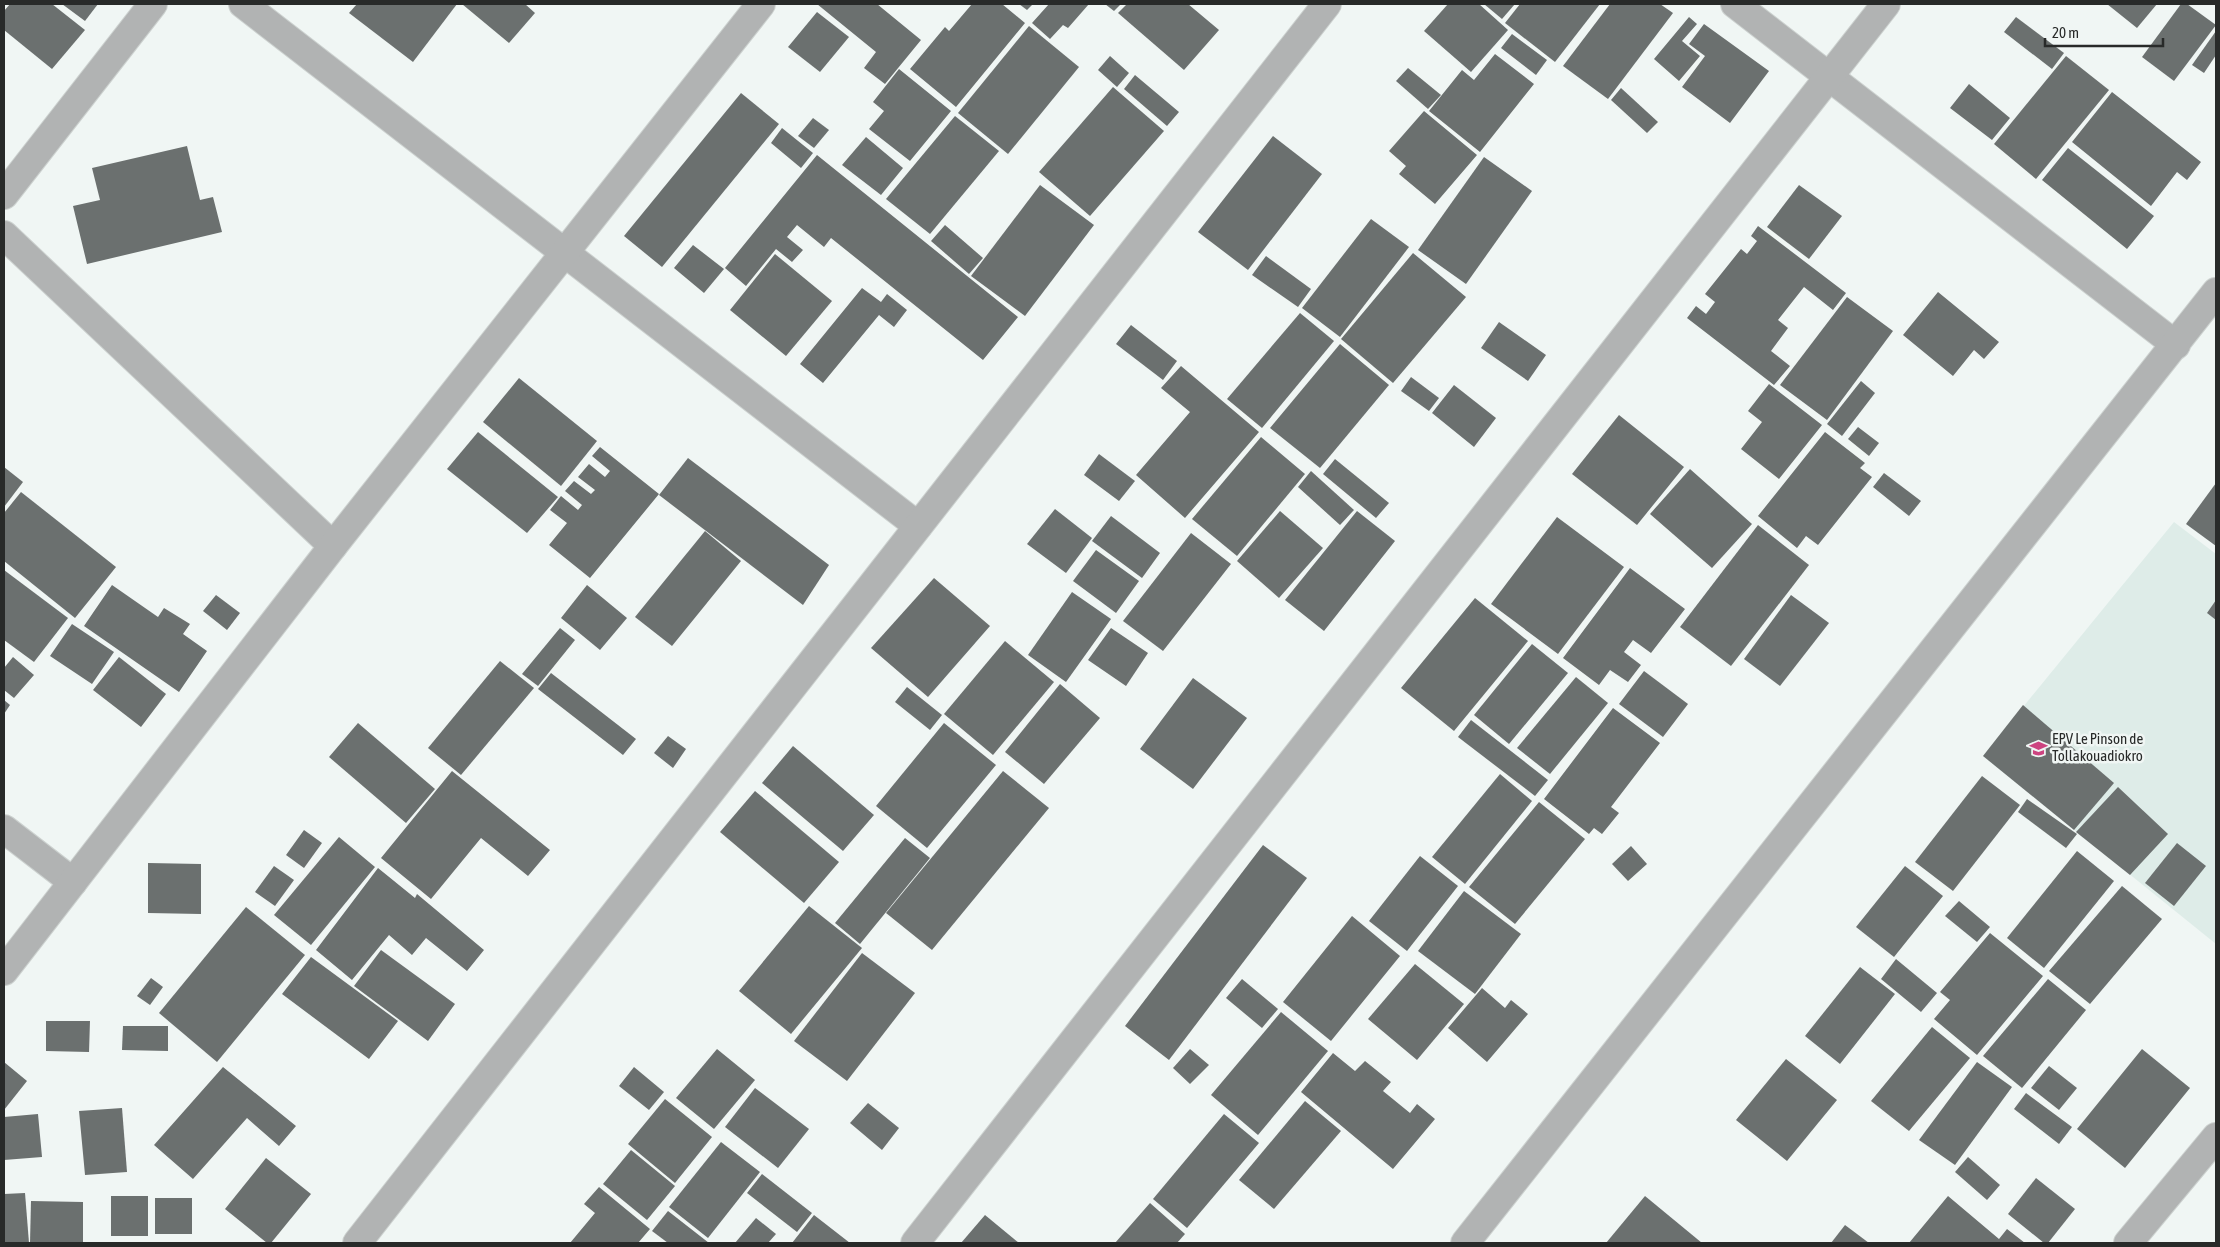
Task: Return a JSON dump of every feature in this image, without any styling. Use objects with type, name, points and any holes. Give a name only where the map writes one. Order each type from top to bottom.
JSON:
[{"type":"street","points":[[4,195],[154,4]]},
{"type":"street","points":[[243,4],[918,526]]},
{"type":"street","points":[[4,971],[333,546],[761,4]]},
{"type":"street","points":[[357,1243],[1327,4]]},
{"type":"street","points":[[1735,4],[2176,345]]},
{"type":"street","points":[[915,1243],[1886,4]]},
{"type":"street","points":[[4,235],[333,546]]},
{"type":"street","points":[[1466,1243],[2216,292]]},
{"type":"street","points":[[4,829],[74,882]]},
{"type":"street","points":[[2128,1243],[2216,1136]]},
{"type":"shaded area","points":[[2174,522],[2216,554],[2216,944],[1983,756]]},
{"type":"building","points":[[10,4],[52,4],[85,30],[52,69],[4,30],[4,11]]},
{"type":"building","points":[[62,4],[98,4],[85,21]]},
{"type":"building","points":[[357,4],[457,4],[413,62],[349,13]]},
{"type":"building","points":[[462,4],[525,4],[535,13],[509,43]]},
{"type":"building","points":[[817,4],[877,4],[921,40],[885,84],[864,68],[876,52]]},
{"type":"building","points":[[972,4],[1002,4],[1025,23],[956,107],[910,69],[945,27],[949,31]]},
{"type":"building","points":[[1019,4],[1033,4],[1027,10]]},
{"type":"building","points":[[1049,4],[1089,4],[1068,28],[1063,25],[1050,39],[1032,23]]},
{"type":"building","points":[[1105,4],[1121,4],[1114,11]]},
{"type":"building","points":[[1127,4],[1188,4],[1219,30],[1184,70],[1118,13]]},
{"type":"building","points":[[1448,4],[1479,4],[1508,30],[1471,72],[1424,31]]},
{"type":"building","points":[[1484,4],[1515,4],[1502,19]]},
{"type":"building","points":[[1520,4],[1600,4],[1555,62],[1505,23]]},
{"type":"building","points":[[1610,4],[1660,4],[1673,13],[1608,99],[1563,66]]},
{"type":"building","points":[[2107,4],[2157,4],[2137,28]]},
{"type":"building","points":[[2181,4],[2187,4],[2216,25],[2174,81],[2142,57]]},
{"type":"building","points":[[817,12],[849,37],[820,72],[788,47]]},
{"type":"building","points":[[1689,17],[1697,24],[1682,41],[1700,56],[1679,81],[1654,59]]},
{"type":"building","points":[[2016,17],[2064,53],[2052,69],[2004,32]]},
{"type":"building","points":[[1704,24],[1769,71],[1730,123],[1682,87],[1705,56],[1689,44]]},
{"type":"building","points":[[1029,26],[1079,67],[1008,154],[958,113]]},
{"type":"building","points":[[2216,31],[2216,55],[2204,73],[2192,65]]},
{"type":"building","points":[[1512,34],[1547,60],[1536,75],[1501,48]]},
{"type":"building","points":[[1495,54],[1534,84],[1480,152],[1429,111],[1462,70],[1474,80]]},
{"type":"building","points":[[1110,56],[1129,73],[1117,87],[1098,70]]},
{"type":"building","points":[[2066,56],[2109,90],[2036,179],[1994,144]]},
{"type":"building","points":[[1408,68],[1441,95],[1428,109],[1396,81]]},
{"type":"building","points":[[899,69],[951,111],[910,161],[869,129],[884,111],[873,102]]},
{"type":"building","points":[[1135,75],[1179,112],[1167,126],[1124,89]]},
{"type":"building","points":[[1969,84],[2010,118],[1992,140],[1950,108]]},
{"type":"building","points":[[1113,87],[1164,131],[1090,216],[1039,172]]},
{"type":"building","points":[[1621,88],[1658,122],[1647,133],[1611,100]]},
{"type":"building","points":[[2112,92],[2201,162],[2187,180],[2177,172],[2151,206],[2072,142]]},
{"type":"building","points":[[741,93],[779,124],[662,267],[624,236]]},
{"type":"building","points":[[1424,111],[1477,155],[1435,204],[1399,174],[1406,166],[1389,151]]},
{"type":"building","points":[[955,116],[999,151],[930,234],[886,199]]},
{"type":"building","points":[[813,118],[829,130],[814,148],[798,136]]},
{"type":"building","points":[[782,128],[813,153],[801,168],[771,143]]},
{"type":"building","points":[[1273,136],[1322,174],[1248,270],[1198,232]]},
{"type":"building","points":[[866,137],[903,168],[881,195],[842,165]]},
{"type":"building","points":[[187,146],[200,200],[213,197],[222,232],[87,264],[73,206],[100,200],[92,168]]},
{"type":"building","points":[[2068,148],[2154,216],[2127,249],[2042,180]]},
{"type":"building","points":[[817,155],[1018,317],[983,360],[831,238],[824,247],[797,225],[787,237],[803,250],[792,262],[776,249],[746,286],[725,268]]},
{"type":"building","points":[[1484,157],[1532,191],[1466,284],[1418,250]]},
{"type":"building","points":[[1040,185],[1094,225],[1025,316],[971,276]]},
{"type":"building","points":[[1799,185],[1842,216],[1809,259],[1767,227]]},
{"type":"building","points":[[1371,219],[1409,247],[1340,337],[1302,308]]},
{"type":"building","points":[[945,225],[983,258],[969,274],[931,241]]},
{"type":"building","points":[[1758,226],[1846,293],[1833,310],[1804,287],[1778,320],[1788,328],[1771,351],[1790,366],[1774,385],[1687,318],[1696,306],[1706,314],[1715,302],[1705,294],[1741,249],[1747,254],[1757,241],[1751,236]]},
{"type":"building","points":[[693,245],[724,269],[704,293],[674,268]]},
{"type":"building","points":[[1413,253],[1466,297],[1393,383],[1341,339]]},
{"type":"building","points":[[775,254],[832,301],[786,356],[730,310]]},
{"type":"building","points":[[1266,256],[1311,289],[1298,307],[1252,275]]},
{"type":"building","points":[[862,288],[881,302],[887,294],[907,310],[894,327],[879,315],[823,383],[800,364]]},
{"type":"building","points":[[1938,292],[1999,342],[1984,359],[1974,350],[1953,376],[1903,335]]},
{"type":"building","points":[[1847,297],[1893,331],[1827,420],[1780,385]]},
{"type":"building","points":[[1300,313],[1334,341],[1262,428],[1227,399]]},
{"type":"building","points":[[1499,322],[1546,355],[1528,381],[1481,348]]},
{"type":"building","points":[[1131,325],[1177,361],[1163,380],[1116,344]]},
{"type":"building","points":[[1340,344],[1389,385],[1320,468],[1270,428]]},
{"type":"building","points":[[1181,366],[1259,432],[1185,518],[1136,475],[1190,412],[1161,388]]},
{"type":"building","points":[[1411,377],[1439,398],[1429,411],[1401,391]]},
{"type":"building","points":[[519,378],[597,441],[561,486],[483,422]]},
{"type":"building","points":[[1861,381],[1875,393],[1842,436],[1827,424]]},
{"type":"building","points":[[1769,384],[1822,425],[1779,479],[1741,449],[1762,422],[1748,411]]},
{"type":"building","points":[[1454,385],[1496,418],[1474,447],[1432,413]]},
{"type":"building","points":[[1619,415],[1684,467],[1637,525],[1572,474]]},
{"type":"building","points":[[1858,427],[1879,443],[1869,456],[1848,439]]},
{"type":"building","points":[[478,432],[558,497],[527,533],[447,469]]},
{"type":"building","points":[[1825,432],[1865,463],[1860,468],[1872,477],[1818,545],[1806,536],[1797,548],[1758,516]]},
{"type":"building","points":[[1261,437],[1305,474],[1237,556],[1192,519]]},
{"type":"building","points":[[600,447],[659,494],[590,578],[549,545],[567,523],[550,510],[561,496],[578,510],[582,505],[565,491],[574,481],[591,494],[595,490],[578,477],[589,464],[605,477],[610,471],[592,456]]},
{"type":"building","points":[[1099,454],[1135,481],[1119,501],[1084,475]]},
{"type":"building","points":[[688,458],[829,565],[803,605],[659,495]]},
{"type":"building","points":[[1335,459],[1389,503],[1376,518],[1323,474]]},
{"type":"building","points":[[4,467],[23,482],[4,507]]},
{"type":"building","points":[[1690,469],[1752,524],[1712,568],[1650,514]]},
{"type":"building","points":[[1311,471],[1354,510],[1340,525],[1298,487]]},
{"type":"building","points":[[1884,473],[1921,501],[1909,516],[1873,487]]},
{"type":"building","points":[[2216,483],[2216,546],[2186,524]]},
{"type":"building","points":[[21,492],[116,567],[75,618],[4,561],[4,513]]},
{"type":"building","points":[[1055,509],[1092,538],[1066,573],[1027,544]]},
{"type":"building","points":[[1280,511],[1323,548],[1279,598],[1237,561]]},
{"type":"building","points":[[1357,511],[1395,541],[1324,631],[1285,600]]},
{"type":"building","points":[[1111,516],[1160,553],[1142,578],[1092,541]]},
{"type":"building","points":[[1557,517],[1624,567],[1558,654],[1491,604]]},
{"type":"building","points":[[1758,525],[1809,565],[1731,666],[1680,627]]},
{"type":"building","points":[[705,531],[741,561],[672,646],[635,617]]},
{"type":"building","points":[[1191,533],[1231,564],[1163,651],[1123,621]]},
{"type":"building","points":[[1096,550],[1139,581],[1116,613],[1073,581]]},
{"type":"building","points":[[1630,568],[1685,609],[1651,653],[1633,640],[1624,652],[1641,665],[1628,682],[1610,670],[1599,685],[1563,658]]},
{"type":"building","points":[[4,570],[68,618],[34,662],[4,640]]},
{"type":"building","points":[[934,578],[990,626],[928,697],[871,648]]},
{"type":"building","points":[[112,585],[158,617],[164,608],[190,624],[183,634],[207,651],[179,692],[84,626]]},
{"type":"building","points":[[587,585],[627,618],[600,650],[561,618]]},
{"type":"building","points":[[1072,592],[1111,619],[1066,682],[1028,655]]},
{"type":"building","points":[[216,595],[240,613],[227,630],[203,611]]},
{"type":"building","points":[[1791,595],[1829,623],[1780,686],[1744,659]]},
{"type":"building","points":[[1475,598],[1528,641],[1454,731],[1401,688]]},
{"type":"building","points":[[2216,600],[2216,620],[2207,613]]},
{"type":"building","points":[[72,624],[114,652],[92,684],[50,656]]},
{"type":"building","points":[[560,628],[575,640],[538,686],[522,674]]},
{"type":"building","points":[[1111,628],[1148,653],[1126,686],[1088,660]]},
{"type":"building","points":[[1005,641],[1054,682],[993,755],[944,714]]},
{"type":"building","points":[[1532,644],[1568,673],[1509,744],[1474,715]]},
{"type":"building","points":[[13,657],[34,675],[14,698],[4,690],[4,668]]},
{"type":"building","points":[[119,657],[166,694],[141,727],[93,690]]},
{"type":"building","points":[[500,661],[534,688],[461,775],[428,748]]},
{"type":"building","points":[[1644,671],[1688,704],[1663,737],[1619,704]]},
{"type":"building","points":[[551,673],[636,739],[623,755],[538,689]]},
{"type":"building","points":[[1576,677],[1608,703],[1550,774],[1517,748]]},
{"type":"building","points":[[1193,678],[1247,718],[1193,789],[1140,749]]},
{"type":"building","points":[[1060,684],[1100,718],[1044,784],[1005,752]]},
{"type":"building","points":[[907,687],[942,715],[930,730],[895,702]]},
{"type":"building","points":[[4,700],[10,705],[4,714]]},
{"type":"building","points":[[2023,705],[2114,783],[2074,830],[1983,756]]},
{"type":"building","points":[[1613,708],[1660,743],[1611,807],[1619,813],[1602,834],[1594,828],[1589,834],[1544,799]]},
{"type":"building","points":[[1471,720],[1548,780],[1535,796],[1458,737]]},
{"type":"building","points":[[358,723],[435,789],[406,823],[329,757]]},
{"type":"building","points":[[944,723],[996,765],[927,848],[876,806]]},
{"type":"building","points":[[668,736],[686,749],[673,768],[654,753]]},
{"type":"building","points":[[793,746],[874,815],[843,851],[762,783]]},
{"type":"building","points":[[452,771],[550,850],[528,876],[481,838],[431,899],[381,858]]},
{"type":"building","points":[[1003,771],[1049,808],[932,950],[886,913]]},
{"type":"building","points":[[1500,774],[1532,801],[1465,884],[1432,857]]},
{"type":"building","points":[[1982,776],[2020,805],[1953,891],[1915,862]]},
{"type":"building","points":[[2118,787],[2168,834],[2130,875],[2076,832]]},
{"type":"building","points":[[755,791],[839,862],[804,903],[720,832]]},
{"type":"building","points":[[2027,799],[2077,834],[2066,848],[2018,812]]},
{"type":"building","points":[[1539,802],[1585,839],[1515,924],[1469,887]]},
{"type":"building","points":[[304,830],[322,843],[304,868],[286,855]]},
{"type":"building","points":[[339,837],[375,867],[311,945],[274,915]]},
{"type":"building","points":[[905,838],[930,858],[860,944],[835,923]]},
{"type":"building","points":[[2177,843],[2206,866],[2174,906],[2145,883]]},
{"type":"building","points":[[1263,845],[1307,878],[1169,1060],[1125,1026]]},
{"type":"building","points":[[1631,846],[1647,864],[1628,881],[1612,864]]},
{"type":"building","points":[[2077,851],[2114,881],[2044,968],[2007,938]]},
{"type":"building","points":[[1420,856],[1458,886],[1407,951],[1369,921]]},
{"type":"building","points":[[148,863],[201,864],[201,914],[148,913]]},
{"type":"building","points":[[274,866],[294,880],[275,906],[255,892]]},
{"type":"building","points":[[1905,866],[1943,896],[1894,957],[1856,927]]},
{"type":"building","points":[[378,868],[415,898],[417,894],[484,950],[467,971],[426,938],[412,955],[389,935],[352,980],[316,950]]},
{"type":"building","points":[[2122,886],[2162,919],[2090,1004],[2049,971]]},
{"type":"building","points":[[1464,891],[1521,934],[1475,994],[1418,951]]},
{"type":"building","points":[[1959,901],[1990,927],[1977,942],[1945,916]]},
{"type":"building","points":[[809,906],[862,948],[791,1034],[739,991]]},
{"type":"building","points":[[246,907],[305,955],[217,1062],[159,1013]]},
{"type":"building","points":[[1352,916],[1400,956],[1331,1041],[1283,1002]]},
{"type":"building","points":[[1990,933],[2043,976],[1977,1055],[1934,1019],[1950,1000],[1940,992]]},
{"type":"building","points":[[381,950],[455,1004],[428,1041],[354,986]]},
{"type":"building","points":[[862,953],[915,993],[847,1081],[794,1041]]},
{"type":"building","points":[[311,957],[398,1021],[369,1059],[282,994]]},
{"type":"building","points":[[1896,959],[1937,993],[1921,1012],[1881,979]]},
{"type":"building","points":[[1415,964],[1464,1004],[1417,1060],[1368,1019]]},
{"type":"building","points":[[1860,967],[1895,994],[1840,1064],[1805,1036]]},
{"type":"building","points":[[151,978],[163,987],[150,1005],[137,996]]},
{"type":"building","points":[[1242,979],[1278,1009],[1262,1028],[1226,998]]},
{"type":"building","points":[[2048,979],[2086,1010],[2022,1088],[1983,1056]]},
{"type":"building","points":[[1482,988],[1505,1008],[1511,1000],[1528,1014],[1487,1062],[1448,1028]]},
{"type":"building","points":[[1281,1012],[1328,1051],[1258,1135],[1211,1095]]},
{"type":"building","points":[[46,1021],[90,1021],[89,1052],[46,1051]]},
{"type":"building","points":[[123,1026],[168,1026],[168,1051],[122,1050]]},
{"type":"building","points":[[1932,1027],[1970,1058],[1909,1131],[1871,1101]]},
{"type":"building","points":[[717,1049],[755,1080],[714,1129],[676,1098]]},
{"type":"building","points":[[1190,1049],[1209,1065],[1190,1084],[1173,1068]]},
{"type":"building","points":[[2142,1049],[2190,1088],[2125,1168],[2077,1129]]},
{"type":"building","points":[[1333,1053],[1355,1071],[1365,1061],[1391,1082],[1383,1091],[1410,1113],[1417,1104],[1435,1119],[1393,1169],[1301,1092]]},
{"type":"building","points":[[1786,1059],[1837,1100],[1787,1161],[1736,1120]]},
{"type":"building","points":[[4,1062],[27,1081],[4,1110]]},
{"type":"building","points":[[1977,1062],[2012,1087],[1955,1165],[1919,1140]]},
{"type":"building","points":[[2049,1066],[2077,1088],[2059,1110],[2031,1088]]},
{"type":"building","points":[[223,1067],[296,1126],[279,1146],[247,1118],[193,1179],[154,1145]]},
{"type":"building","points":[[634,1067],[664,1092],[649,1110],[619,1086]]},
{"type":"building","points":[[755,1088],[809,1129],[778,1168],[725,1127]]},
{"type":"building","points":[[2026,1093],[2072,1127],[2059,1144],[2014,1109]]},
{"type":"building","points":[[665,1099],[712,1137],[675,1183],[628,1144]]},
{"type":"building","points":[[1305,1101],[1341,1131],[1274,1209],[1239,1180]]},
{"type":"building","points":[[868,1103],[899,1128],[882,1150],[850,1123]]},
{"type":"building","points":[[122,1108],[127,1172],[85,1175],[79,1111]]},
{"type":"building","points":[[38,1114],[42,1157],[4,1160],[4,1117]]},
{"type":"building","points":[[1224,1114],[1259,1143],[1187,1228],[1153,1199]]},
{"type":"building","points":[[721,1142],[760,1172],[708,1238],[669,1207]]},
{"type":"building","points":[[631,1150],[675,1186],[647,1220],[603,1184]]},
{"type":"building","points":[[1968,1157],[2000,1185],[1987,1200],[1955,1172]]},
{"type":"building","points":[[266,1158],[311,1194],[271,1243],[267,1243],[225,1209]]},
{"type":"building","points":[[762,1174],[812,1213],[797,1232],[747,1193]]},
{"type":"building","points":[[2036,1178],[2075,1209],[2048,1243],[2044,1243],[2008,1214]]},
{"type":"building","points":[[599,1187],[650,1229],[638,1243],[570,1243],[595,1213],[584,1204]]},
{"type":"building","points":[[25,1193],[29,1243],[4,1243],[4,1194]]},
{"type":"building","points":[[111,1196],[148,1196],[148,1236],[111,1236]]},
{"type":"building","points":[[1645,1196],[1702,1243],[1606,1243]]},
{"type":"building","points":[[1948,1196],[1999,1239],[2007,1229],[2025,1243],[1909,1243]]},
{"type":"building","points":[[155,1198],[192,1198],[192,1234],[155,1234]]},
{"type":"building","points":[[31,1201],[83,1202],[83,1243],[30,1243]]},
{"type":"building","points":[[1150,1203],[1185,1234],[1177,1243],[1115,1243]]},
{"type":"building","points":[[668,1211],[709,1243],[668,1243],[652,1231]]},
{"type":"building","points":[[814,1215],[850,1243],[792,1243]]},
{"type":"building","points":[[985,1215],[1019,1243],[961,1243]]},
{"type":"building","points":[[756,1218],[776,1234],[768,1243],[735,1243]]},
{"type":"building","points":[[1845,1225],[1869,1243],[1831,1243]]},
{"type":"place","name":"EPV Le Pinson de Tollakouadiokro","points":[[2038,748]]}]
